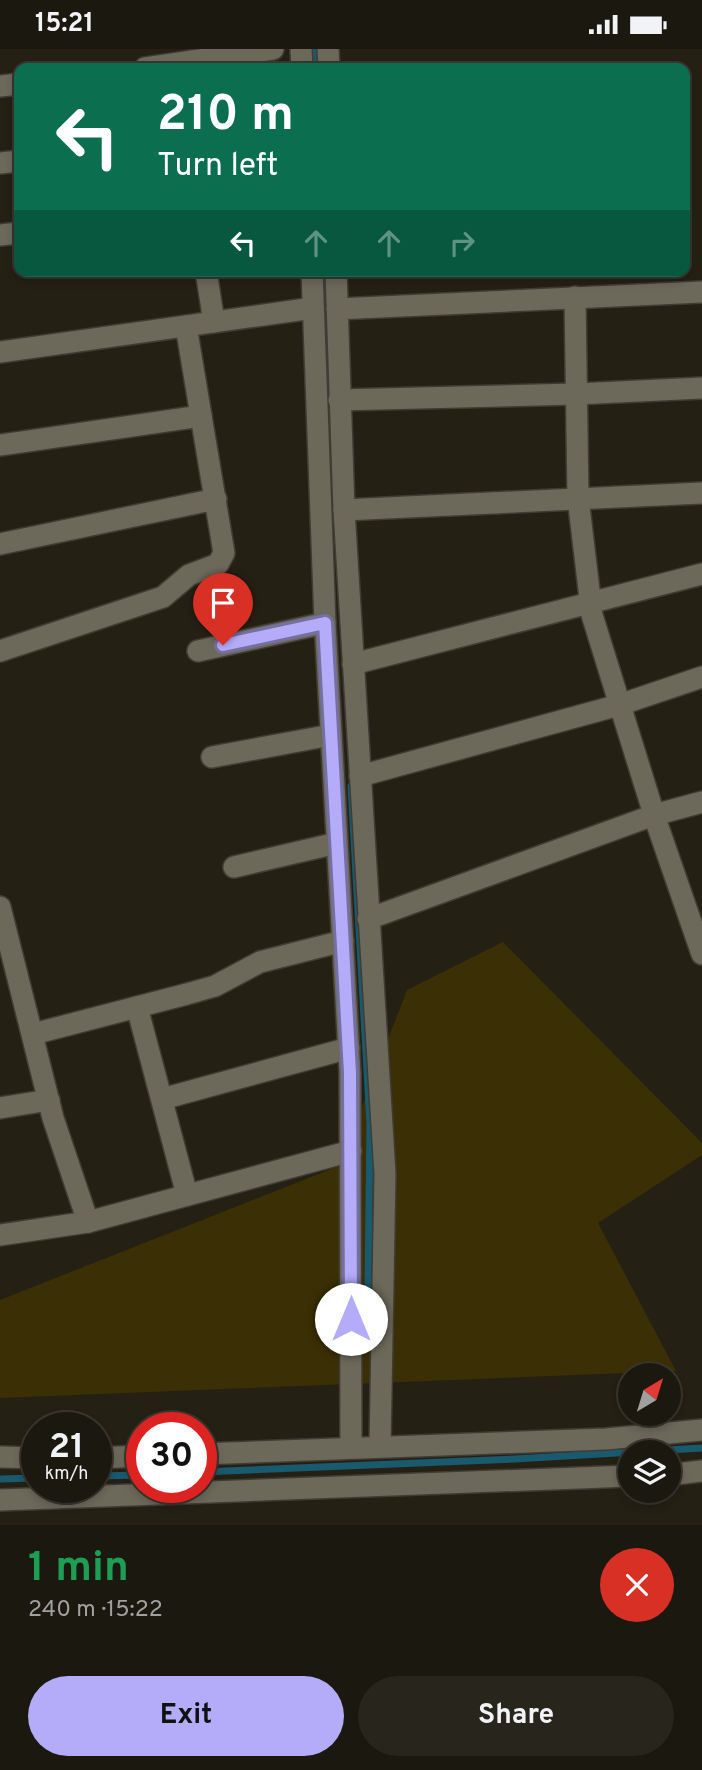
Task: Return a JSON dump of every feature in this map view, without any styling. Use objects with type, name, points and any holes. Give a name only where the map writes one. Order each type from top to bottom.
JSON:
[{"type":"street","points":[[179,63],[273,49]]},
{"type":"street","points":[[207,277],[214,322]]},
{"type":"street","points":[[312,277],[325,623],[349,1048],[351,1151],[365,1447]]},
{"type":"street","points":[[336,277],[344,510],[385,1174],[365,1447]]},
{"type":"street","points":[[337,309],[702,292]]},
{"type":"street","points":[[575,297],[578,498],[590,602],[619,705],[702,954]]},
{"type":"street","points":[[0,352],[313,308]]},
{"type":"street","points":[[0,651],[163,597],[189,575],[218,564],[223,553],[216,499],[186,326]]},
{"type":"street","points":[[339,400],[702,388]]},
{"type":"street","points":[[0,446],[201,416]]},
{"type":"street","points":[[344,510],[702,493]]},
{"type":"street","points":[[0,544],[216,499]]},
{"type":"street","points":[[353,664],[702,574]]},
{"type":"street","points":[[198,651],[325,623]]},
{"type":"street","points":[[360,776],[619,705],[702,677]]},
{"type":"street","points":[[212,757],[331,735]]},
{"type":"street","points":[[368,919],[654,815],[702,802]]},
{"type":"street","points":[[233,867],[337,843]]},
{"type":"street","points":[[0,907],[9,977],[33,1034],[49,1100],[89,1222]]},
{"type":"street","points":[[33,1034],[215,986],[260,962],[343,941]]},
{"type":"street","points":[[137,1007],[187,1195]]},
{"type":"street","points":[[162,1099],[349,1048]]},
{"type":"street","points":[[0,1108],[49,1100]]},
{"type":"street","points":[[0,1235],[89,1222],[351,1151]]},
{"type":"street","points":[[217,1453],[606,1439],[702,1430]]},
{"type":"street","points":[[0,1457],[21,1458]]},
{"type":"street","points":[[681,1473],[702,1471]]},
{"type":"street","points":[[0,1500],[618,1476]]},
{"type":"shaded area","points":[[503,942],[702,1143],[702,1155],[598,1223],[672,1363],[618,1363],[618,1373],[0,1398],[0,1300],[339,1166],[407,990]]},
{"type":"waterway","points":[[314,49],[314,63]]},
{"type":"waterway","points":[[323,277],[332,456]]},
{"type":"waterway","points":[[351,786],[370,1124],[368,1287]]},
{"type":"waterway","points":[[217,1471],[702,1448]]},
{"type":"waterway","points":[[112,1476],[126,1475]]},
{"type":"waterway","points":[[0,1479],[21,1478]]},
{"type":"route","points":[[223,645],[325,623],[350,1073],[351,1319]]}]
